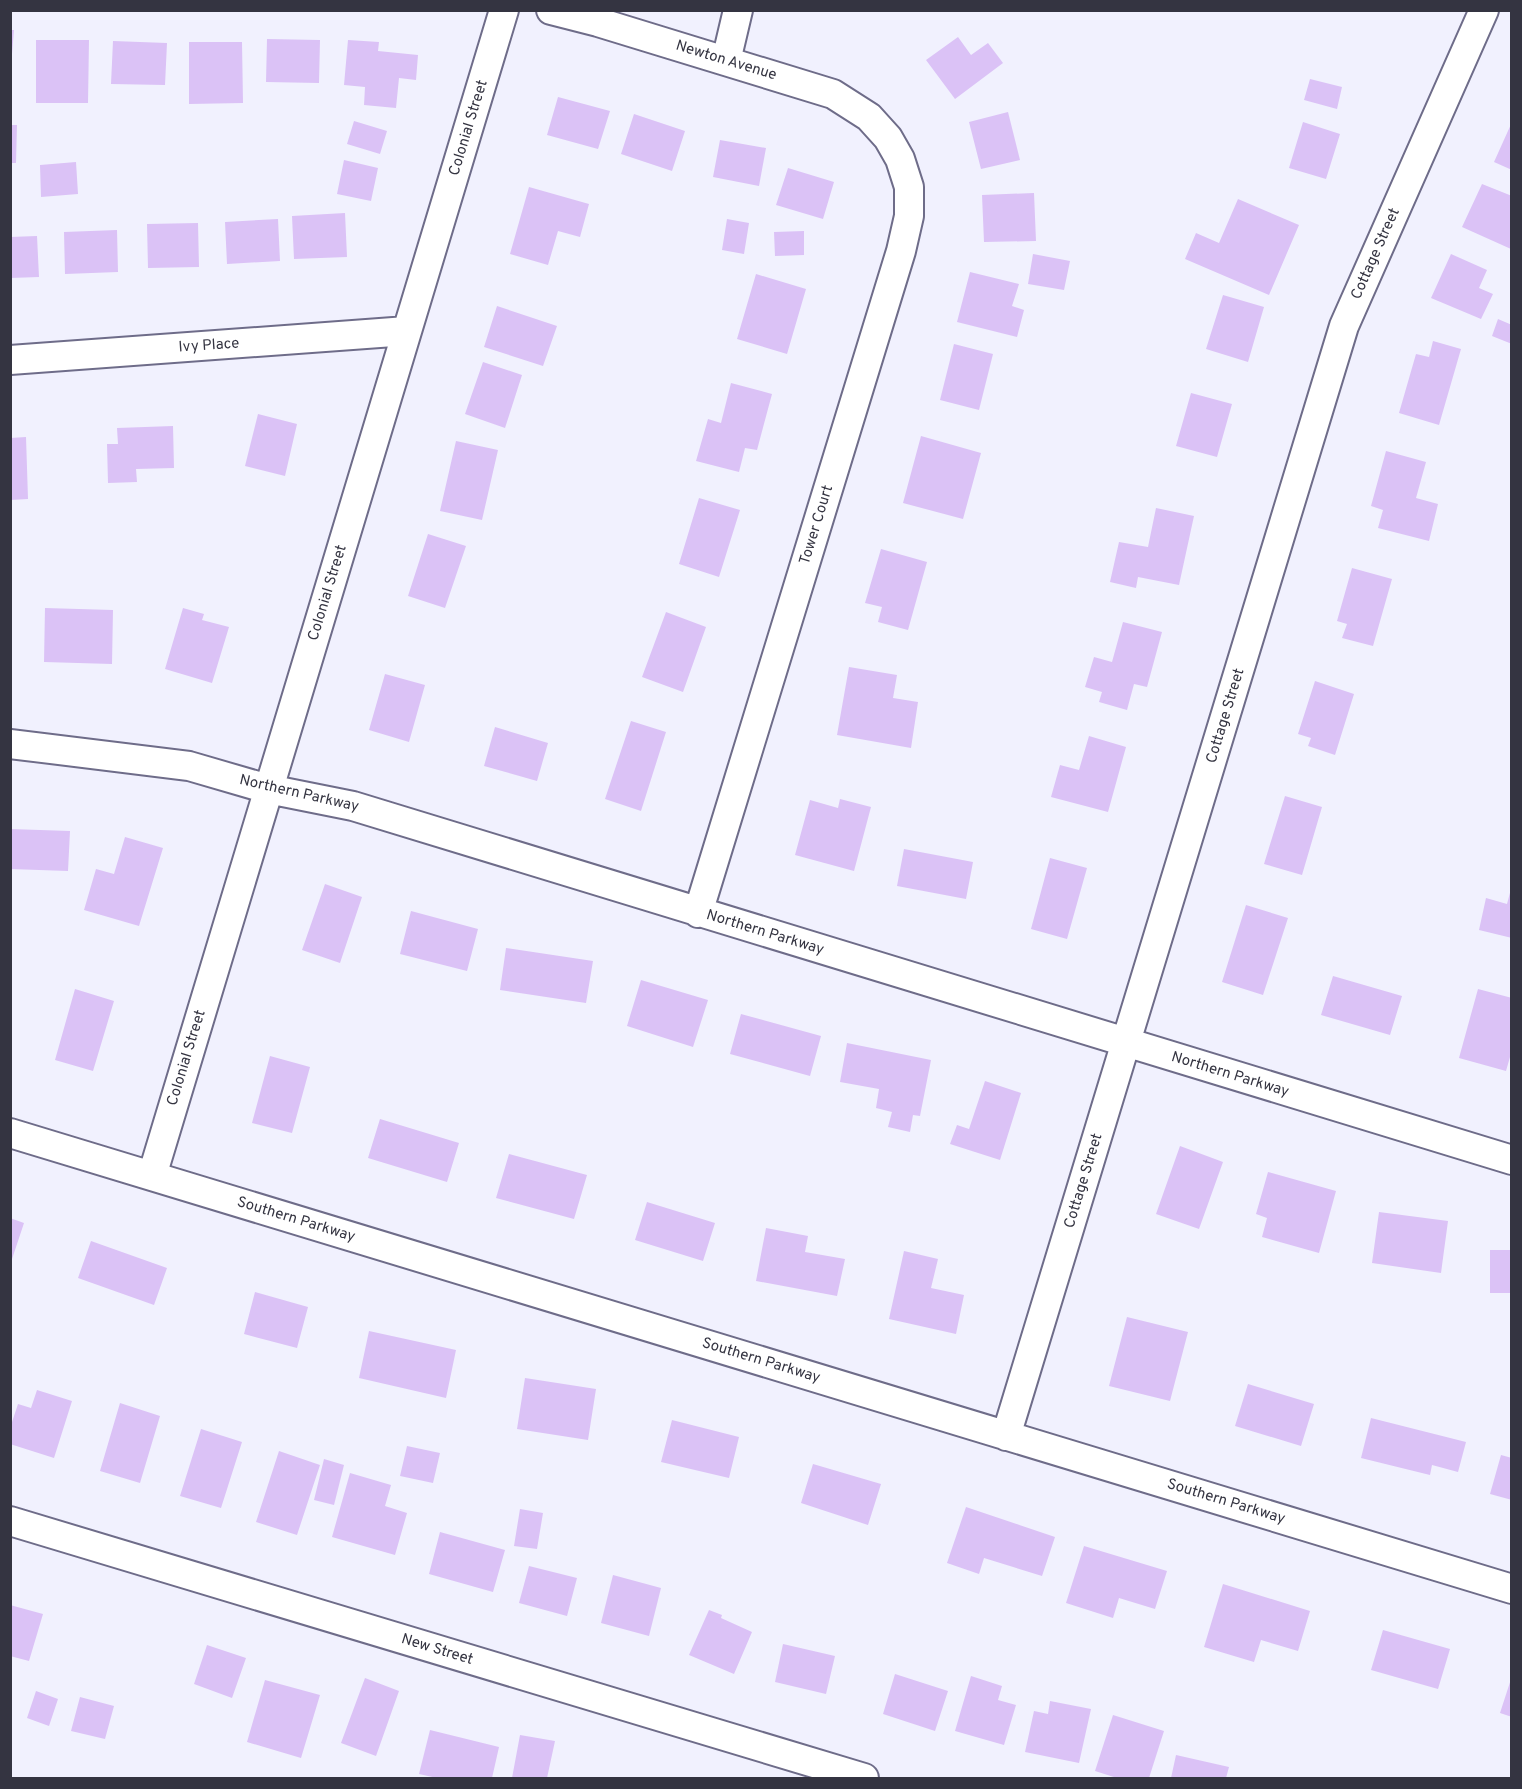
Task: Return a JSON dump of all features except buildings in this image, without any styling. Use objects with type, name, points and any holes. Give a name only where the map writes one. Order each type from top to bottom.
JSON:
[{"type":"street","name":"Colonial Street","points":[[152,1176],[504,10]]},
{"type":"street","name":"Newton Avenue","points":[[550,10],[598,22],[833,94],[869,117],[888,138]]},
{"type":"street","points":[[726,61],[738,10]]},
{"type":"street","name":"Cottage Street","points":[[1006,1436],[1344,326],[1484,10]]},
{"type":"street","name":"Tower Court","points":[[698,913],[901,251],[909,216],[909,187],[900,159],[888,138]]},
{"type":"street","name":"Ivy Place","points":[[10,360],[406,331]]},
{"type":"street","name":"Northern Parkway","points":[[10,744],[189,765],[268,789],[353,806],[1512,1160]]},
{"type":"street","name":"Southern Parkway","points":[[10,1132],[1512,1589]]},
{"type":"street","name":"New Street","points":[[10,1521],[864,1779]]}]
